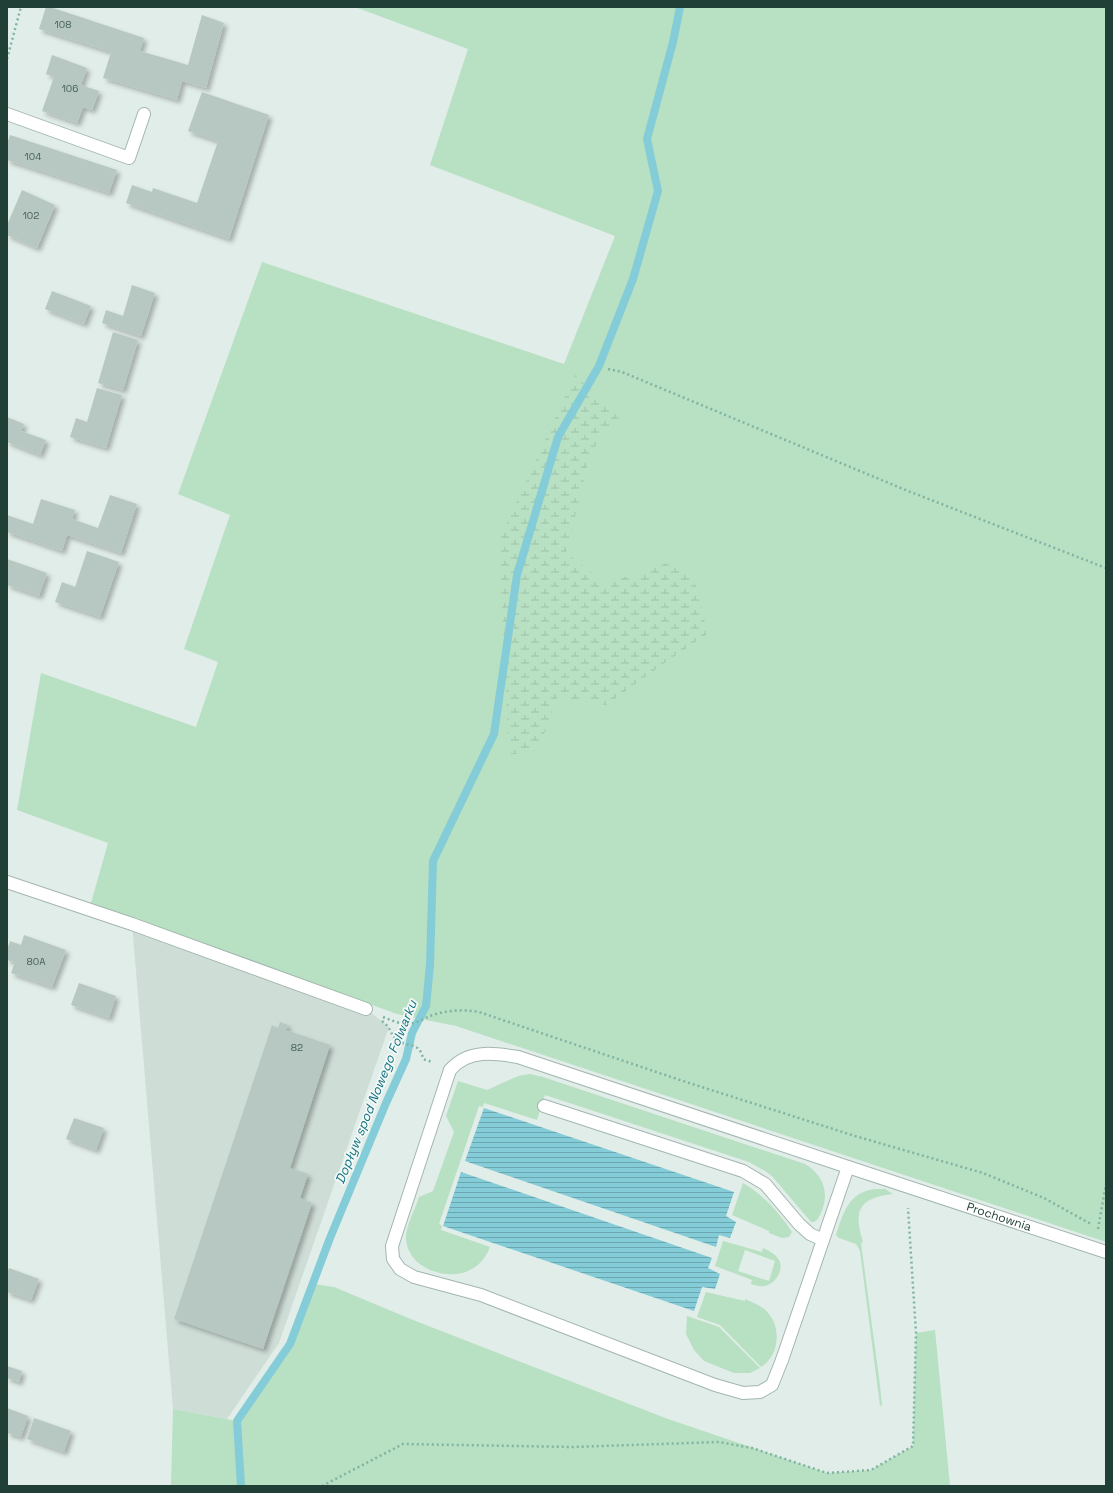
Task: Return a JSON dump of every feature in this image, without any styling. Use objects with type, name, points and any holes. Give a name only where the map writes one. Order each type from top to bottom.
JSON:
[{"type":"street","points":[[7,114],[128,158],[144,114]]},
{"type":"street","points":[[7,882],[132,924],[366,1009]]},
{"type":"street","name":"Prochownia","points":[[823,1240],[772,1385],[760,1392],[743,1393],[715,1385],[481,1295],[414,1277],[400,1269],[393,1259],[392,1246],[450,1070],[460,1060],[475,1055],[494,1053],[518,1057],[1102,1251]]},
{"type":"street","points":[[544,1106],[743,1171],[765,1184],[799,1224],[810,1234],[823,1240],[848,1167]]},
{"type":"path","points":[[7,59],[21,7]]},
{"type":"path","points":[[608,369],[622,372],[908,491],[1106,568]]},
{"type":"path","points":[[366,1009],[396,1022],[408,1024],[417,1023],[430,1016],[448,1011],[465,1010],[479,1012],[683,1081],[855,1136],[983,1173],[1044,1198],[1087,1221],[1098,1229]]},
{"type":"path","points":[[397,1040],[422,1050],[423,1059],[433,1063]]},
{"type":"path","points":[[322,1486],[403,1444],[573,1447],[719,1442],[752,1448],[827,1474],[871,1470],[913,1446],[916,1333],[907,1196],[899,1184]]},
{"type":"path","points":[[1102,1251],[1098,1229],[1106,1184]]},
{"type":"shaded area","points":[[132,924],[366,1009],[389,1027],[279,1343],[227,1419],[173,1409]]},
{"type":"green space","points":[[355,7],[1106,7],[1106,1242],[456,1026],[397,1014],[91,903],[108,843],[17,810],[41,673],[196,727],[218,662],[184,649],[230,515],[178,494],[262,262],[564,364],[615,236],[430,165],[468,49]]},
{"type":"green space","points":[[575,375],[619,418],[591,451],[566,553],[606,583],[673,561],[698,588],[707,634],[606,705],[558,696],[538,750],[509,755],[499,540]]},
{"type":"green space","points":[[530,1074],[805,1164],[816,1173],[825,1191],[824,1205],[821,1213],[814,1222],[811,1222],[772,1176],[749,1162],[545,1095],[537,1120],[484,1103],[483,1107],[479,1106],[439,1224],[442,1226],[441,1230],[490,1247],[487,1254],[477,1266],[470,1270],[450,1274],[430,1270],[413,1257],[408,1248],[406,1233],[419,1197],[433,1191],[454,1132],[446,1116],[458,1081],[487,1090],[518,1076]]},
{"type":"green space","points":[[743,1183],[764,1199],[782,1218],[792,1232],[789,1237],[782,1238],[769,1233],[769,1231],[732,1215]]},
{"type":"green space","points":[[875,1189],[885,1189],[893,1194],[873,1199],[866,1203],[859,1214],[860,1231],[863,1242],[861,1243],[880,1385],[882,1405],[880,1406],[860,1251],[856,1244],[839,1238],[836,1235],[841,1219],[848,1205],[853,1199],[859,1194]]},
{"type":"green space","points":[[723,1241],[762,1252],[763,1248],[775,1255],[781,1266],[779,1274],[774,1281],[768,1285],[761,1286],[751,1284],[752,1280],[715,1266]],"holes":[[[745,1250],[775,1261],[769,1281],[738,1271]]]},
{"type":"green space","points":[[313,1284],[334,1287],[413,1320],[668,1419],[827,1473],[871,1470],[913,1446],[916,1333],[935,1330],[950,1486],[171,1486],[173,1409],[237,1421],[290,1344]]},
{"type":"green space","points":[[706,1292],[745,1301],[745,1299],[767,1311],[773,1320],[777,1335],[774,1350],[767,1363],[761,1367],[720,1325],[697,1317]]},
{"type":"green space","points":[[687,1316],[719,1327],[760,1368],[750,1373],[734,1373],[704,1361],[694,1350],[686,1334]]},
{"type":"water","points":[[484,1108],[734,1192],[726,1216],[736,1222],[730,1238],[719,1235],[716,1247],[465,1161]]},
{"type":"water","points":[[461,1172],[712,1258],[708,1268],[720,1274],[715,1289],[702,1287],[694,1311],[443,1226]]},
{"type":"building","points":[[46,7],[50,7],[144,38],[140,51],[188,65],[202,15],[224,23],[206,88],[182,81],[177,100],[103,78],[111,52],[39,29]]},
{"type":"building","points":[[52,55],[87,68],[81,85],[99,91],[92,110],[83,107],[77,123],[42,111],[54,77],[46,74]]},
{"type":"building","points":[[202,92],[269,115],[229,239],[126,203],[132,185],[152,192],[153,188],[197,203],[218,141],[188,131]]},
{"type":"building","points":[[10,135],[117,170],[109,193],[7,160],[7,144]]},
{"type":"building","points":[[22,190],[55,205],[37,248],[7,235],[7,225]]},
{"type":"building","points":[[132,285],[155,293],[141,336],[102,323],[106,310],[123,316]]},
{"type":"building","points":[[52,291],[91,306],[84,324],[45,309]]},
{"type":"building","points":[[113,332],[138,340],[123,390],[98,383]]},
{"type":"building","points":[[97,388],[122,395],[106,448],[70,437],[76,418],[87,422]]},
{"type":"building","points":[[7,417],[24,424],[21,431],[46,440],[40,455],[7,442]]},
{"type":"building","points":[[110,495],[137,504],[121,553],[67,535],[62,551],[7,532],[7,515],[33,524],[41,499],[75,510],[72,519],[98,528]]},
{"type":"building","points":[[87,551],[119,562],[100,617],[55,602],[62,582],[75,587]]},
{"type":"building","points":[[7,559],[47,573],[39,596],[7,585]]},
{"type":"building","points":[[24,935],[66,950],[52,987],[11,973],[15,962],[7,960],[7,950],[10,941],[21,945]]},
{"type":"building","points":[[79,983],[116,996],[109,1018],[71,1005]]},
{"type":"building","points":[[280,1022],[288,1025],[286,1030],[330,1045],[290,1168],[308,1174],[300,1198],[312,1203],[263,1349],[174,1319],[272,1025],[278,1028]]},
{"type":"building","points":[[74,1118],[104,1128],[96,1150],[66,1139]]},
{"type":"building","points":[[9,1268],[39,1279],[31,1300],[7,1292],[7,1274]]},
{"type":"building","points":[[7,1366],[22,1371],[19,1382],[7,1378]]},
{"type":"building","points":[[7,1408],[28,1416],[21,1437],[7,1433]]},
{"type":"building","points":[[34,1418],[71,1431],[64,1452],[27,1439]]},
{"type":"waterway","name":"Dopływ spod Nowego Folwarku","points":[[241,1486],[237,1421],[290,1344],[330,1238],[386,1103],[406,1059],[412,1033],[426,1006],[430,965],[433,861],[494,734],[517,575],[558,437],[599,366],[633,279],[658,191],[647,139],[673,42],[680,7]]}]
